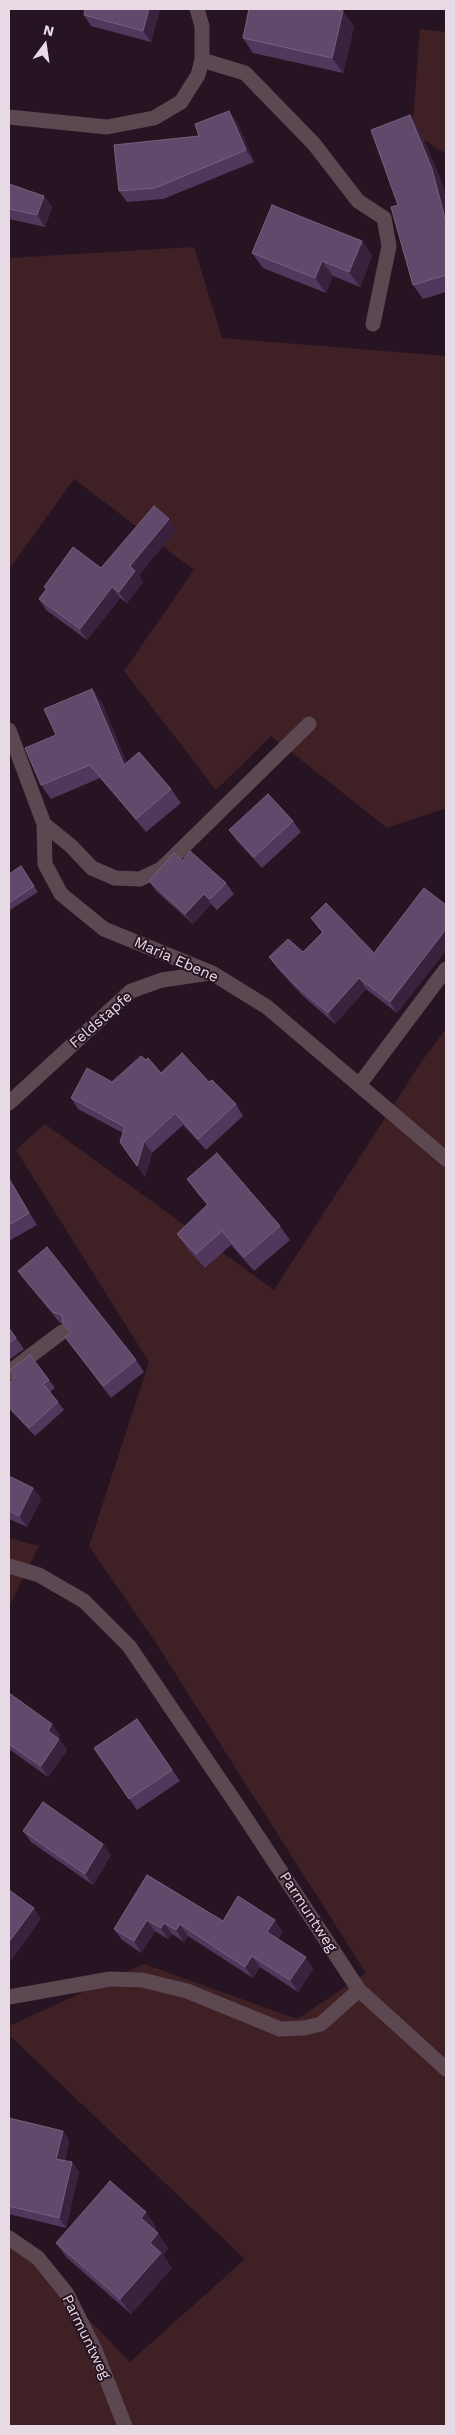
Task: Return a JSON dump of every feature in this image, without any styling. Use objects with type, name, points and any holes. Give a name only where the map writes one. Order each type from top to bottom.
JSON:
[{"type":"street","points":[[9,117],[107,126],[154,118],[181,102],[198,75],[202,60],[202,26],[197,9]]},
{"type":"street","points":[[202,60],[245,73],[314,144],[358,201],[384,218],[389,246],[373,324]]},
{"type":"street","points":[[44,824],[71,846],[92,868],[114,878],[140,879],[161,869],[309,724]]},
{"type":"street","name":"Maria Ebene","points":[[9,730],[44,824],[45,864],[61,894],[104,929],[212,973],[267,1007],[446,1159]]},
{"type":"street","points":[[359,1085],[446,969]]},
{"type":"street","name":"Feldstapfe","points":[[9,1103],[131,991],[162,980],[212,973]]},
{"type":"street","points":[[9,1372],[62,1332]]},
{"type":"street","name":"Parmuntweg","points":[[9,1566],[39,1575],[84,1601],[128,1646],[239,1808],[359,1990],[446,2069]]},
{"type":"street","points":[[9,1997],[110,1979],[142,1980],[187,1991],[280,2029],[304,2028],[321,2024],[359,1990]]},
{"type":"street","name":"Parmuntweg","points":[[9,2238],[38,2258],[66,2294],[96,2350],[125,2426]]},
{"type":"shaded area","points":[[420,29],[446,32],[446,154],[412,132]]},
{"type":"shaded area","points":[[194,247],[222,338],[446,356],[446,808],[387,828],[271,736],[216,790],[124,671],[194,570],[74,479],[9,569],[9,258]]},
{"type":"shaded area","points":[[446,1029],[446,2426],[9,2426],[9,2237],[130,2362],[245,2259],[9,2035],[9,2026],[144,1964],[297,2019],[366,1973],[156,1643],[89,1546],[149,1362],[16,1150],[45,1124],[274,1290],[422,1061]]},
{"type":"shaded area","points":[[9,1538],[39,1546],[9,1606]]},
{"type":"building","points":[[85,9],[149,9],[143,31],[84,15]]},
{"type":"building","points":[[249,9],[333,9],[343,11],[332,58],[243,38]]},
{"type":"building","points":[[229,111],[246,150],[155,188],[119,191],[114,145],[199,136],[195,124]]},
{"type":"building","points":[[410,115],[432,169],[446,222],[446,275],[413,285],[391,207],[398,205],[371,130]]},
{"type":"building","points":[[9,184],[44,196],[37,215],[9,209]]},
{"type":"building","points":[[272,205],[362,241],[349,272],[322,261],[315,278],[252,253]]},
{"type":"building","points":[[154,506],[169,519],[130,566],[135,571],[119,592],[112,587],[80,629],[39,599],[47,588],[44,587],[73,547],[101,568]]},
{"type":"building","points":[[92,689],[124,765],[139,752],[171,789],[136,819],[90,765],[41,785],[25,748],[56,735],[44,709]]},
{"type":"building","points":[[268,794],[293,821],[254,857],[229,830]]},
{"type":"building","points":[[190,851],[226,883],[210,899],[204,894],[185,914],[149,881],[174,853],[182,861]]},
{"type":"building","points":[[21,866],[34,886],[9,903],[9,874]]},
{"type":"building","points":[[424,888],[446,905],[446,929],[390,1002],[359,978],[328,1013],[296,986],[269,957],[288,939],[303,952],[323,932],[311,918],[326,903],[374,953]]},
{"type":"building","points":[[182,1053],[209,1082],[212,1080],[236,1104],[198,1139],[175,1113],[144,1142],[137,1166],[120,1142],[125,1127],[71,1098],[87,1068],[112,1082],[141,1056],[146,1060],[148,1058],[161,1073]]},
{"type":"building","points":[[217,1153],[280,1226],[244,1257],[222,1231],[196,1254],[177,1234],[208,1204],[187,1179]]},
{"type":"building","points":[[9,1179],[29,1213],[9,1225]]},
{"type":"building","points":[[47,1247],[136,1360],[103,1386],[65,1337],[71,1333],[63,1324],[62,1315],[53,1312],[18,1271]]},
{"type":"building","points":[[9,1328],[16,1338],[9,1343]]},
{"type":"building","points":[[30,1355],[49,1380],[43,1384],[58,1402],[29,1428],[9,1407],[9,1383],[15,1376],[10,1370]]},
{"type":"building","points":[[9,1476],[33,1488],[19,1516],[9,1511]]},
{"type":"building","points":[[9,1693],[52,1724],[48,1731],[59,1739],[41,1766],[9,1744]]},
{"type":"building","points":[[137,1719],[172,1770],[129,1799],[94,1748]]},
{"type":"building","points":[[43,1802],[103,1844],[85,1874],[23,1831]]},
{"type":"building","points":[[147,1875],[223,1921],[238,1896],[275,1920],[267,1932],[306,1957],[290,1980],[252,1956],[245,1967],[180,1924],[176,1930],[164,1923],[161,1928],[147,1920],[134,1941],[114,1929]]},
{"type":"building","points":[[9,1890],[34,1908],[9,1942]]},
{"type":"building","points":[[9,2118],[63,2131],[56,2159],[72,2162],[59,2218],[9,2206]]},
{"type":"building","points":[[110,2181],[146,2212],[141,2218],[158,2233],[150,2243],[161,2253],[120,2299],[56,2243]]}]
